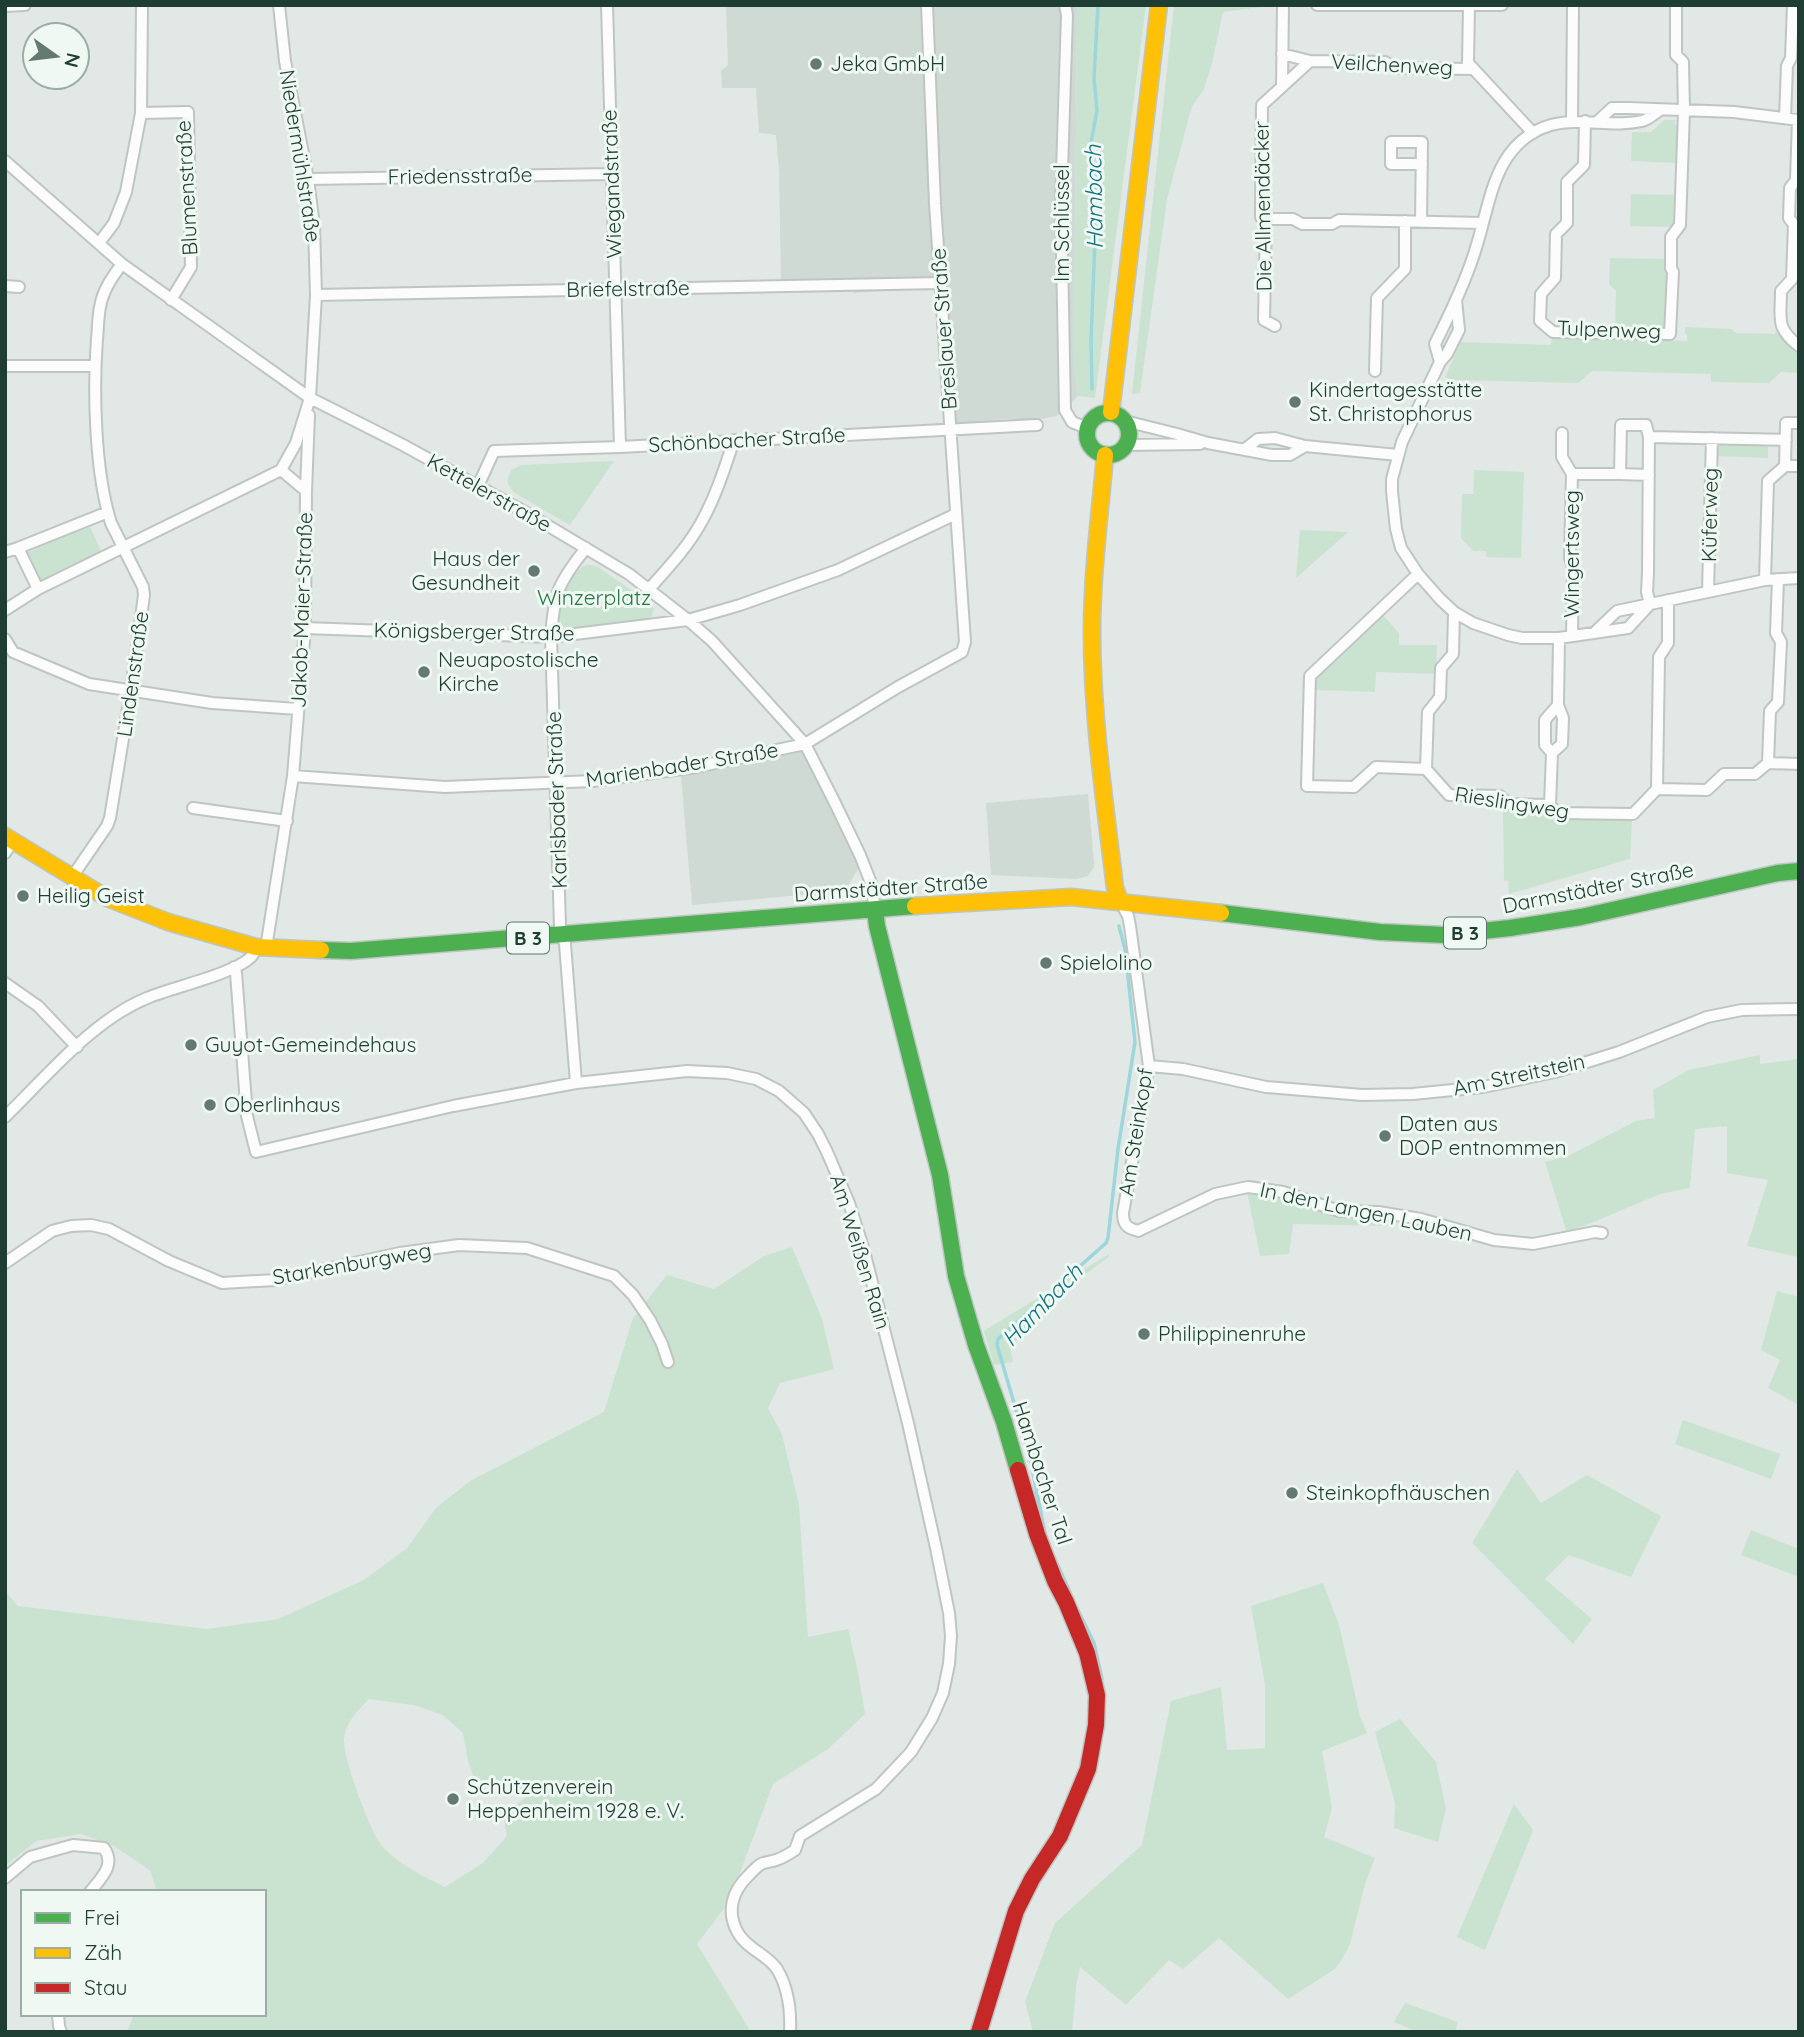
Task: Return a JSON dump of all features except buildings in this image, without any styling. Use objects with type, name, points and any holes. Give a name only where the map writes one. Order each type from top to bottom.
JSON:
[{"type":"street","points":[[5,6],[25,5]]},
{"type":"street","points":[[99,243],[121,208],[141,113],[142,5]]},
{"type":"street","name":"Niedermühlstraße","points":[[279,5],[285,61],[308,179],[314,226],[316,295],[310,398],[296,443],[281,470]]},
{"type":"street","name":"Wiegandstraße","points":[[607,5],[620,447]]},
{"type":"street","name":"Breslauer Straße","points":[[926,5],[940,283],[965,642],[961,652]]},
{"type":"street","name":"Im Schlüssel","points":[[1065,5],[1067,15],[1061,202],[1065,410],[1072,422],[1087,428]]},
{"type":"street","points":[[1111,412],[1159,5]]},
{"type":"street","points":[[1282,86],[1283,5]]},
{"type":"street","points":[[1317,5],[1502,5]]},
{"type":"street","points":[[1572,122],[1573,5]]},
{"type":"street","points":[[1676,5],[1676,55],[1682,62],[1684,111]]},
{"type":"street","points":[[1785,118],[1793,5]]},
{"type":"street","name":"Veilchenweg","points":[[1469,6],[1468,63],[1533,133]]},
{"type":"street","name":"Veilchenweg","points":[[1282,54],[1310,61],[1385,62],[1395,68],[1473,69]]},
{"type":"street","name":"Veilchenweg","points":[[1282,86],[1310,61]]},
{"type":"street","name":"Die Allmendäcker","points":[[1275,326],[1264,320],[1266,219],[1261,217],[1262,105],[1282,86]]},
{"type":"street","points":[[1650,604],[1628,628],[1559,638],[1522,638],[1508,635],[1473,623],[1454,612],[1418,575],[1401,548],[1392,501],[1392,479],[1398,455],[1440,362],[1459,330],[1456,300],[1475,252],[1493,184],[1501,167],[1518,144],[1551,125],[1585,121],[1645,121],[1660,110],[1734,112],[1799,120],[1797,180],[1790,188],[1789,218],[1794,225],[1792,279],[1782,291],[1781,327],[1799,346]]},
{"type":"street","name":"Tulpenweg","points":[[1585,121],[1584,165],[1567,182],[1567,223],[1556,234],[1555,278],[1541,294],[1541,321],[1553,332],[1670,334],[1673,272],[1671,237],[1680,225],[1684,111]]},
{"type":"street","name":"Blumenstraße","points":[[141,113],[188,112],[191,267],[171,300]]},
{"type":"street","name":"Kettelerstraße","points":[[5,161],[122,264],[310,398],[403,445],[586,548],[629,574],[688,620],[712,641],[805,744],[860,855],[871,883],[875,910]]},
{"type":"street","points":[[1421,222],[1422,164]]},
{"type":"street","name":"Friedensstraße","points":[[308,179],[611,174]]},
{"type":"street","points":[[1266,219],[1293,219],[1302,224],[1332,224],[1339,220],[1483,223]]},
{"type":"street","points":[[1375,371],[1377,298],[1405,269],[1405,221]]},
{"type":"street","name":"Lindenstraße","points":[[72,877],[110,818],[145,595],[144,587],[108,512],[99,450],[95,366],[100,308],[111,280],[122,264]]},
{"type":"street","name":"Briefelstraße","points":[[316,295],[940,283]]},
{"type":"street","points":[[5,286],[19,287]]},
{"type":"street","points":[[5,366],[95,366]]},
{"type":"street","name":"Jakob-Maier-Straße","points":[[261,948],[287,821],[293,776],[305,628],[310,398]]},
{"type":"street","points":[[1111,412],[1125,421],[1129,433],[1126,445],[1117,453],[1105,455],[1092,448],[1086,435],[1094,418],[1111,412]]},
{"type":"street","points":[[1125,421],[1208,443],[1261,453],[1285,456],[1306,446]]},
{"type":"street","points":[[1785,466],[1786,423],[1799,423]]},
{"type":"street","name":"Schönbacher Straße","points":[[478,486],[494,452],[1037,425]]},
{"type":"street","points":[[1620,474],[1621,425],[1646,425],[1649,437],[1647,593],[1650,604]]},
{"type":"street","name":"Wingertsweg","points":[[1562,433],[1562,457],[1572,474],[1572,636]]},
{"type":"street","points":[[1649,437],[1786,440]]},
{"type":"street","points":[[1245,449],[1258,439],[1275,438],[1306,446],[1398,455]]},
{"type":"street","name":"Küferweg","points":[[1708,592],[1712,438]]},
{"type":"street","points":[[649,589],[677,559],[702,522],[718,487],[734,440]]},
{"type":"street","points":[[1126,445],[1176,446],[1208,443]]},
{"type":"street","points":[[1105,455],[1094,560],[1092,659],[1100,776],[1115,888],[1120,901]]},
{"type":"street","points":[[1765,580],[1768,481],[1785,466],[1799,466]]},
{"type":"street","points":[[5,610],[38,589],[281,470],[306,491]]},
{"type":"street","points":[[1572,474],[1649,475]]},
{"type":"street","points":[[5,552],[108,512]]},
{"type":"street","name":"Königsberger Straße","points":[[305,628],[551,637],[688,620],[752,601],[838,570],[956,514]]},
{"type":"street","points":[[18,548],[38,589]]},
{"type":"street","name":"Karlsbader Straße","points":[[576,1083],[565,944],[560,926],[551,637],[559,586],[586,548]]},
{"type":"street","points":[[1418,575],[1310,676],[1307,786],[1353,787],[1376,766],[1426,769],[1428,712],[1440,697],[1441,668],[1453,654],[1454,612]]},
{"type":"street","points":[[1596,631],[1617,611],[1765,580],[1799,578]]},
{"type":"street","points":[[1768,763],[1770,711],[1778,702],[1781,642],[1776,633],[1777,579]]},
{"type":"street","points":[[1668,600],[1668,643],[1659,657],[1657,789],[1707,790],[1724,774],[1755,774],[1768,763],[1799,764]]},
{"type":"street","points":[[1552,753],[1562,744],[1563,718],[1558,705],[1559,638]]},
{"type":"street","points":[[5,639],[13,652],[89,684],[212,703],[298,709]]},
{"type":"street","name":"Marienbader Straße","points":[[293,776],[445,788],[643,776],[697,767],[805,744],[961,652]]},
{"type":"street","points":[[1550,805],[1552,753],[1545,745],[1545,720],[1558,705]]},
{"type":"street","name":"Rieslingweg","points":[[1426,769],[1449,795],[1500,796],[1508,804],[1550,805],[1557,813],[1633,814],[1657,789]]},
{"type":"street","points":[[193,808],[287,821]]},
{"type":"street","name":"Darmstädter Straße","points":[[8,843],[107,898],[168,922],[261,948],[351,951],[1033,898],[1077,897],[1380,932],[1445,935],[1581,917],[1779,873],[1799,871]]},
{"type":"street","name":"Am Steinkopf","points":[[1120,901],[1130,926],[1149,1066],[1123,1213],[1123,1222],[1129,1229],[1138,1231]]},
{"type":"street","name":"Hambacher Tal","points":[[875,910],[940,1175],[956,1276],[1037,1534],[1087,1653],[1097,1695],[1096,1725],[1088,1769],[1060,1836],[1032,1879],[1016,1911],[979,2032]]},
{"type":"street","points":[[5,1117],[93,1032],[123,1009],[234,967],[261,948]]},
{"type":"street","name":"Am Weißen Rain","points":[[234,967],[247,1116],[256,1152],[453,1106],[576,1083],[687,1070],[727,1073],[756,1079],[797,1106],[818,1134],[849,1203],[873,1284],[908,1423],[949,1613],[951,1636],[943,1693],[932,1718],[911,1752],[876,1789],[800,1836],[795,1850],[778,1860],[760,1864],[739,1884],[732,1898],[731,1913],[738,1934],[775,1966],[782,1978],[788,1995],[790,2032]]},
{"type":"street","points":[[5,983],[38,1006],[77,1047]]},
{"type":"street","name":"Am Streitstein","points":[[1149,1066],[1183,1069],[1266,1087],[1362,1095],[1413,1094],[1483,1087],[1555,1072],[1619,1052],[1707,1017],[1742,1010],[1799,1009]]},
{"type":"street","name":"In den Langen Lauben","points":[[1138,1231],[1215,1194],[1248,1187],[1283,1192],[1339,1210],[1409,1217],[1494,1240],[1533,1244],[1602,1233]]},
{"type":"street","name":"Starkenburgweg","points":[[5,1263],[52,1231],[71,1226],[92,1225],[109,1229],[188,1270],[222,1283],[276,1280],[400,1253],[459,1245],[527,1248],[614,1276],[633,1295],[650,1320],[668,1362]]},
{"type":"street","points":[[5,1878],[30,1857],[73,1845],[104,1848],[109,1856],[109,1864],[91,1890]]},
{"type":"shaded area","points":[[726,5],[1077,5],[1074,364],[1078,396],[1057,416],[955,424],[945,287],[853,293],[852,280],[781,280],[776,135],[759,133],[756,88],[722,88],[721,71],[728,65]]},
{"type":"shaded area","points":[[804,747],[847,834],[859,867],[845,891],[692,905],[681,776],[761,762]]},
{"type":"shaded area","points":[[1088,794],[1094,867],[1088,876],[1077,879],[991,875],[986,803]]},
{"type":"green space","points":[[1077,5],[1146,5],[1095,398],[1078,396],[1074,364]]},
{"type":"green space","points":[[1174,5],[1276,5],[1223,12],[1212,63],[1204,89],[1192,106],[1167,199],[1140,393],[1132,394]]},
{"type":"green space","points":[[1664,120],[1675,120],[1675,125],[1679,125],[1678,163],[1631,161],[1632,132],[1651,132]]},
{"type":"green space","points":[[1631,194],[1677,195],[1676,223],[1672,227],[1630,226]]},
{"type":"green space","points":[[1610,258],[1665,259],[1666,323],[1662,329],[1615,329],[1616,291],[1609,284]]},
{"type":"green space","points":[[1685,327],[1732,329],[1736,333],[1775,334],[1776,331],[1794,350],[1799,350],[1799,373],[1781,372],[1769,383],[1711,382],[1711,374],[1592,371],[1578,383],[1454,381],[1445,377],[1461,342],[1551,345],[1552,337],[1626,335],[1629,339],[1687,341]]},
{"type":"green space","points":[[1722,441],[1768,442],[1768,458],[1716,456],[1714,448]]},
{"type":"green space","points":[[614,461],[570,525],[513,492],[507,482],[511,470],[521,465]]},
{"type":"green space","points":[[1474,470],[1524,472],[1521,558],[1486,557],[1486,551],[1473,551],[1461,538],[1462,494],[1473,494]]},
{"type":"green space","points":[[90,527],[101,551],[41,584],[27,553]]},
{"type":"green space","points":[[1300,530],[1348,532],[1296,578]]},
{"type":"green space","name":"Winzerplatz","points":[[587,564],[598,567],[651,604],[654,609],[651,617],[592,627],[562,626],[560,610],[565,591],[575,575]]},
{"type":"green space","points":[[1382,614],[1399,633],[1399,645],[1437,645],[1436,674],[1376,672],[1375,692],[1315,690],[1315,677]]},
{"type":"green space","points":[[1505,809],[1547,810],[1554,817],[1632,820],[1630,859],[1509,894],[1508,881],[1504,880]]},
{"type":"green space","points":[[1760,1055],[1760,1064],[1799,1059],[1799,1257],[1747,1246],[1768,1180],[1727,1173],[1727,1126],[1695,1129],[1690,1188],[1660,1194],[1567,1233],[1545,1162],[1568,1156],[1636,1121],[1655,1118],[1653,1090],[1689,1070]]},
{"type":"green space","points":[[1247,1191],[1403,1219],[1387,1226],[1293,1224],[1289,1254],[1260,1256]]},
{"type":"green space","points":[[792,1247],[822,1319],[834,1369],[780,1383],[768,1408],[782,1434],[799,1505],[808,1637],[848,1629],[865,1714],[828,1749],[773,1784],[729,1902],[697,1944],[751,2032],[127,2032],[133,2016],[266,2016],[266,1890],[156,1890],[150,1870],[114,1846],[81,1834],[36,1841],[5,1866],[5,1591],[18,1606],[207,1629],[278,1619],[364,1580],[407,1548],[436,1508],[470,1481],[604,1412],[633,1318],[667,1275],[714,1289],[764,1256]],"holes":[[[369,1699],[413,1705],[443,1715],[463,1733],[476,1784],[533,1792],[503,1815],[507,1836],[483,1863],[445,1887],[404,1864],[382,1846],[358,1794],[344,1740],[349,1722]]]},
{"type":"green space","points":[[1109,1254],[1109,1257],[1073,1283],[1010,1347],[1013,1362],[994,1365],[984,1331]]},
{"type":"green space","points":[[1777,1291],[1799,1297],[1799,1405],[1768,1388],[1780,1360],[1761,1350]]},
{"type":"green space","points":[[1683,1420],[1780,1454],[1771,1479],[1675,1444]]},
{"type":"green space","points":[[1517,1469],[1541,1503],[1587,1475],[1661,1516],[1631,1577],[1569,1555],[1545,1579],[1592,1619],[1573,1644],[1472,1543]]},
{"type":"green space","points":[[1751,1530],[1799,1549],[1799,1577],[1741,1555]]},
{"type":"green space","points":[[1323,1583],[1339,1625],[1360,1716],[1367,1733],[1322,1751],[1332,1808],[1324,1837],[1375,1858],[1365,1884],[1350,1944],[1342,1959],[1335,1969],[1288,1999],[1219,1938],[1183,1969],[1169,1960],[1126,2005],[1080,1967],[1072,2032],[1033,2032],[1025,2002],[1055,1923],[1142,1845],[1171,1701],[1221,1687],[1227,1750],[1265,1748],[1265,1685],[1251,1606]]},
{"type":"green space","points":[[1400,1719],[1436,1762],[1446,1809],[1438,1842],[1394,1828],[1395,1803],[1375,1732]]},
{"type":"green space","points":[[1514,1804],[1533,1830],[1485,1950],[1457,1937]]},
{"type":"green space","points":[[1405,2003],[1458,2022],[1455,2032],[1418,2032],[1394,2022]]},
{"type":"waterway","name":"Hambach","points":[[1092,389],[1095,240],[1093,204],[1096,181],[1090,149],[1097,110],[1094,79],[1098,5]]},
{"type":"waterway","name":"Hambach","points":[[1046,1538],[1029,1454],[997,1345],[998,1339],[1106,1243],[1108,1238],[1118,1149],[1135,1042],[1125,949],[1119,926]]},
{"type":"waterway","name":"Hambach","points":[[1053,1555],[1070,1592]]},
{"type":"waterway","name":"Hambach","points":[[1074,1602],[1094,1643],[1102,1679]]},
{"type":"traffic: fast","points":[[1108,413],[1123,419],[1129,434],[1123,449],[1108,455],[1093,449],[1087,434],[1093,419],[1108,413]]},
{"type":"traffic: fast","points":[[1221,913],[1380,932],[1445,935],[1581,917],[1778,873],[1799,871]]},
{"type":"traffic: fast","points":[[321,950],[351,951],[915,906]]},
{"type":"traffic: fast","points":[[875,910],[940,1175],[956,1276],[1018,1470]]},
{"type":"traffic: slow","points":[[1111,412],[1159,5]]},
{"type":"traffic: slow","points":[[1105,455],[1093,588],[1093,664],[1103,792],[1115,888],[1120,901]]},
{"type":"traffic: slow","points":[[5,836],[107,898],[168,922],[256,947],[321,950]]},
{"type":"traffic: slow","points":[[915,906],[1071,897],[1221,913]]},
{"type":"traffic: jam","points":[[979,2032],[1016,1911],[1032,1879],[1060,1836],[1088,1769],[1096,1725],[1097,1695],[1087,1653],[1037,1534],[1018,1470]]},
{"type":"place","name":"Jeka GmbH","points":[[816,64]]},
{"type":"place","name":"Kindertagesstätte St. Christophorus","points":[[1295,402]]},
{"type":"place","name":"Haus der Gesundheit","points":[[534,571]]},
{"type":"place","name":"Neuapostolische Kirche","points":[[424,672]]},
{"type":"place","name":"Heilig Geist","points":[[23,896]]},
{"type":"place","name":"Spielolino","points":[[1046,963]]},
{"type":"place","name":"Guyot-Gemeindehaus","points":[[191,1045]]},
{"type":"place","name":"Oberlinhaus","points":[[210,1105]]},
{"type":"place","name":"Daten aus DOP entnommen","points":[[1385,1136]]},
{"type":"place","name":"Philippinenruhe","points":[[1144,1334]]},
{"type":"place","name":"Steinkopfhäuschen","points":[[1292,1493]]},
{"type":"place","name":"Schützenverein Heppenheim 1928 e. V.","points":[[453,1799]]}]
